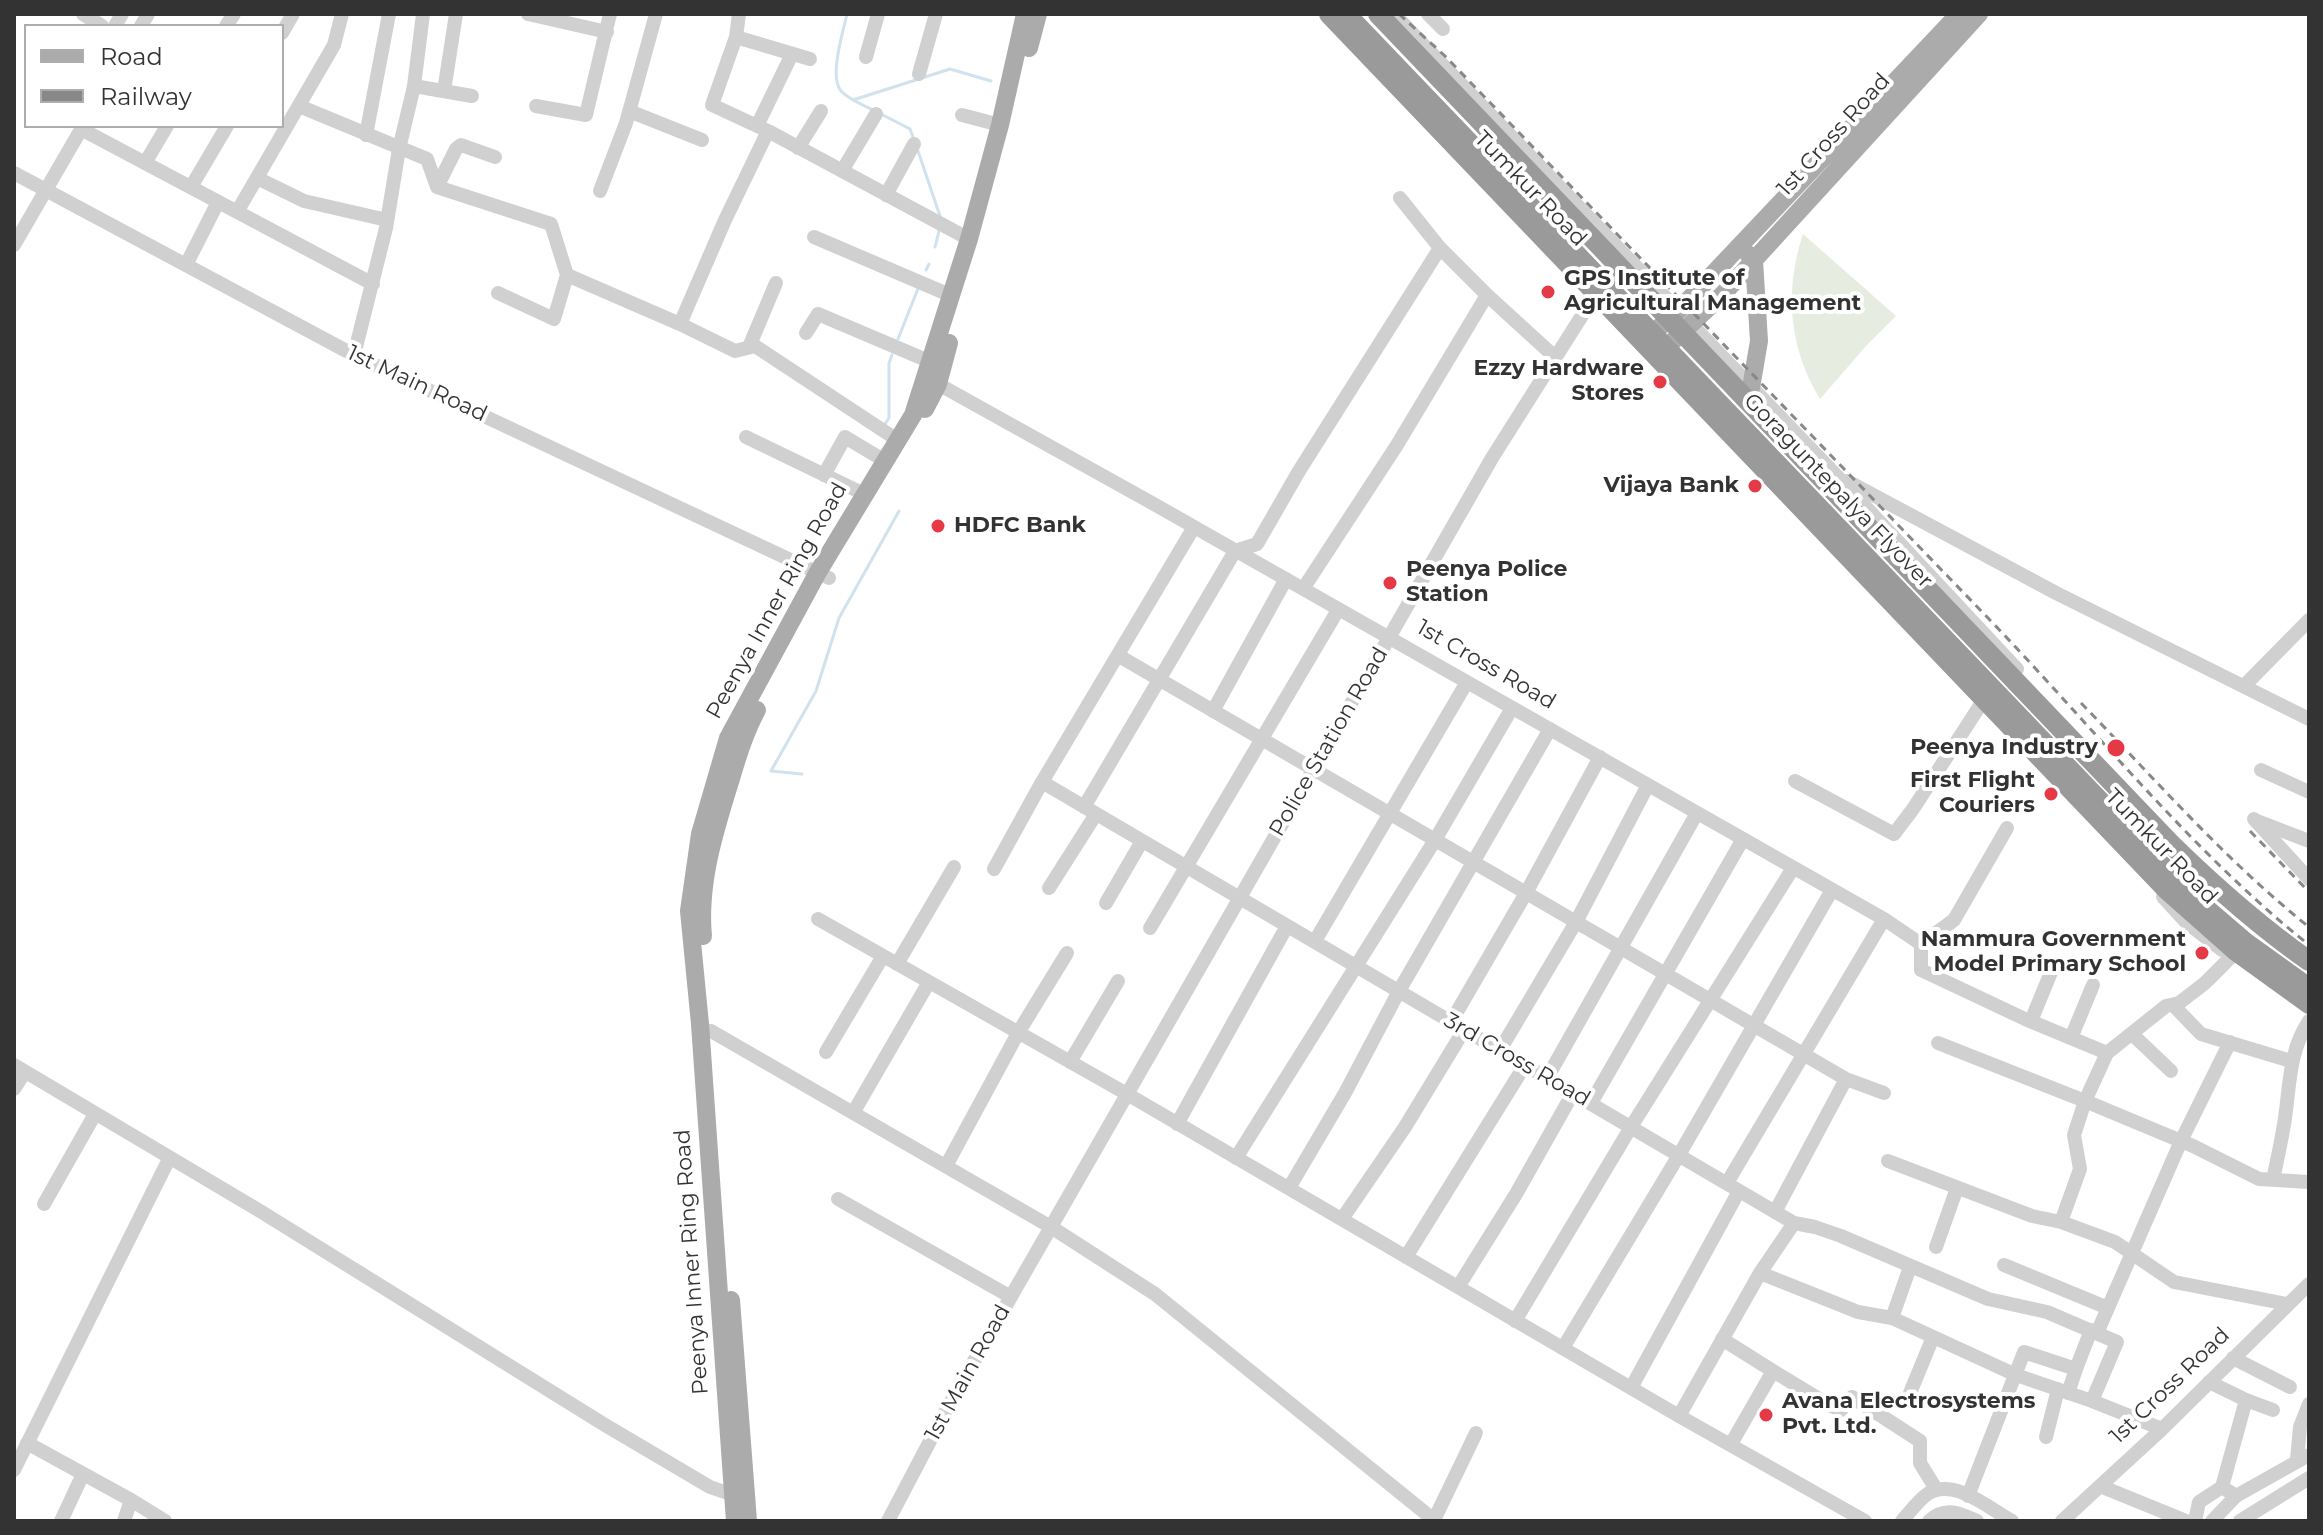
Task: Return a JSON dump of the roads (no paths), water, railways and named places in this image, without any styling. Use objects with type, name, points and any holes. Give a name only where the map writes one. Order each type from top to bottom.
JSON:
[{"type":"highway","name":"Tumkur Road","points":[[1329,14],[1592,294],[1650,349],[2167,890],[2237,952],[2309,1004]]},
{"type":"highway","name":"Goraguntepalya Flyover","points":[[1346,14],[2180,884],[2245,942],[2309,988]]},
{"type":"highway","name":"Goraguntepalya Flyover","points":[[1364,14],[2148,834],[2224,908],[2309,972]]},
{"type":"highway","name":"Tumkur Road","points":[[1378,14],[1619,266],[1680,322],[2171,844],[2222,894],[2266,931],[2309,961]]},
{"type":"main road","name":"1st Cross Road","points":[[1680,322],[1740,245],[1959,14]]},
{"type":"main road","name":"1st Cross Road","points":[[1650,349],[1754,260],[1979,14]]},
{"type":"main road","name":"Peenya Inner Ring Road","points":[[748,1521],[738,1487],[689,911],[700,834],[728,738],[823,575],[917,426],[1000,125],[1026,15]]},
{"type":"main road","name":"Peenya Inner Ring Road","points":[[735,1521],[738,1487],[711,1031],[701,916],[711,843],[745,732],[864,494],[899,441],[931,374],[1026,15]]},
{"type":"main road","points":[[1740,245],[1754,260],[1759,341],[1751,388]]},
{"type":"street","points":[[237,212],[334,45],[342,14]]},
{"type":"street","points":[[366,135],[389,14]]},
{"type":"street","points":[[354,355],[387,220],[414,86],[423,14]]},
{"type":"street","points":[[444,91],[456,14]]},
{"type":"street","points":[[534,14],[607,32]]},
{"type":"street","points":[[536,106],[586,115],[610,14]]},
{"type":"street","points":[[600,191],[629,111],[656,14]]},
{"type":"street","points":[[739,14],[736,37],[712,105],[969,239]]},
{"type":"street","points":[[866,57],[878,14]]},
{"type":"street","points":[[919,74],[936,14]]},
{"type":"street","points":[[1317,14],[1592,294],[2186,922],[2309,1014]]},
{"type":"street","points":[[1394,14],[1680,322],[1751,388],[1836,475],[2185,847],[2239,898],[2309,954]]},
{"type":"street","points":[[1428,14],[1443,29]]},
{"type":"street","points":[[736,37],[810,59]]},
{"type":"street","points":[[680,324],[792,54]]},
{"type":"street","points":[[414,86],[472,96]]},
{"type":"street","points":[[299,106],[427,159],[437,187]]},
{"type":"street","points":[[629,111],[702,140]]},
{"type":"street","points":[[798,148],[821,111]]},
{"type":"street","points":[[842,171],[876,114]]},
{"type":"street","points":[[962,115],[1000,125]]},
{"type":"street","points":[[14,245],[82,128],[373,284]]},
{"type":"street","points":[[145,163],[166,128]]},
{"type":"street","points":[[191,187],[226,128]]},
{"type":"street","points":[[886,195],[914,144]]},
{"type":"street","points":[[437,187],[461,145],[495,157]]},
{"type":"street","name":"1st Main Road","points":[[14,173],[354,355],[823,575]]},
{"type":"street","points":[[257,178],[304,201],[387,220]]},
{"type":"street","points":[[437,187],[551,224],[567,275],[554,319],[498,293]]},
{"type":"street","points":[[1400,198],[1440,248],[1556,358]]},
{"type":"street","points":[[186,265],[218,202]]},
{"type":"street","points":[[814,237],[952,296]]},
{"type":"street","points":[[1049,888],[1159,679],[1235,551],[1257,544],[1299,471],[1440,248]]},
{"type":"street","name":"Police Station Road","points":[[1051,1227],[1492,458],[1583,314],[1592,294],[1619,266]]},
{"type":"street","points":[[567,275],[735,351],[755,346],[899,441]]},
{"type":"street","points":[[749,347],[776,283]]},
{"type":"street","points":[[1303,589],[1397,445],[1487,295]]},
{"type":"street","name":"1st Cross Road","points":[[806,333],[818,314],[931,374],[1338,610],[1884,919],[1921,944]]},
{"type":"street","points":[[746,437],[864,494]]},
{"type":"street","points":[[824,475],[845,437],[885,461]]},
{"type":"street","points":[[1836,475],[2056,593],[2309,719]]},
{"type":"street","points":[[994,869],[1042,782],[1194,527]]},
{"type":"street","points":[[1213,711],[1286,579]]},
{"type":"street","points":[[1150,928],[1338,610]]},
{"type":"street","points":[[2244,686],[2309,620]]},
{"type":"street","points":[[1119,656],[1846,1079],[1884,1093]]},
{"type":"street","points":[[1315,941],[1467,682]]},
{"type":"street","points":[[1795,781],[1894,834],[1981,704]]},
{"type":"street","points":[[1236,1158],[1435,840],[1512,708]]},
{"type":"street","points":[[1289,1188],[1345,1093],[1472,861],[1550,729]]},
{"type":"street","points":[[1451,1022],[1600,757]]},
{"type":"street","points":[[2261,770],[2309,792]]},
{"type":"street","name":"3rd Cross Road","points":[[1042,782],[1794,1223],[1841,1236],[1988,1299],[2047,1312],[2094,1332]]},
{"type":"street","points":[[1500,1050],[1576,922],[1648,785]]},
{"type":"street","points":[[1547,1078],[1697,813]]},
{"type":"street","points":[[2309,841],[2254,819],[2309,879]]},
{"type":"street","points":[[2007,828],[1954,920],[1921,944],[1921,970],[2107,1053]]},
{"type":"street","points":[[1591,1103],[1743,839]]},
{"type":"street","points":[[1106,903],[1142,841]]},
{"type":"street","points":[[897,964],[954,867]]},
{"type":"street","points":[[1515,1321],[1631,1127],[1793,868]]},
{"type":"street","points":[[1563,1348],[1832,890]]},
{"type":"street","points":[[818,919],[1865,1521]]},
{"type":"street","points":[[1631,1388],[1733,1187],[1884,919]]},
{"type":"street","points":[[1177,1124],[1287,926]]},
{"type":"street","points":[[946,1166],[1018,1033],[1067,953]]},
{"type":"street","points":[[826,1052],[883,956]]},
{"type":"street","points":[[2061,1222],[2080,1169],[2074,1135],[2085,1101],[2107,1053],[2166,1006],[2179,1003],[2205,983],[2231,957]]},
{"type":"street","points":[[2031,1021],[2054,965]]},
{"type":"street","points":[[1070,1062],[1118,981]]},
{"type":"street","points":[[853,1113],[929,982]]},
{"type":"street","points":[[2071,1038],[2093,985]]},
{"type":"street","points":[[2173,1005],[2201,1034],[2291,1061]]},
{"type":"street","points":[[2273,1180],[2285,1119],[2291,1061],[2309,1021]]},
{"type":"street","points":[[1342,1219],[1405,1127],[1464,1030]]},
{"type":"street","points":[[711,1031],[1051,1227],[1155,1294],[1434,1520],[1476,1433]]},
{"type":"street","points":[[2132,1034],[2171,1071]]},
{"type":"street","points":[[2046,1437],[2063,1391],[2108,1308],[2181,1141],[2230,1042]]},
{"type":"street","points":[[1938,1043],[2181,1141],[2259,1179],[2309,1182]]},
{"type":"street","points":[[1406,1257],[1525,1065]]},
{"type":"street","points":[[14,1089],[19,1068],[260,1211],[710,1487],[738,1487]]},
{"type":"street","points":[[1775,1212],[1846,1079]]},
{"type":"street","points":[[1458,1287],[1516,1194],[1573,1093]]},
{"type":"street","points":[[44,1204],[95,1114]]},
{"type":"street","points":[[14,1470],[169,1159]]},
{"type":"street","points":[[1888,1161],[2032,1216],[2061,1222],[2115,1242],[2174,1282],[2287,1304]]},
{"type":"street","points":[[1936,1247],[1957,1188]]},
{"type":"street","points":[[838,1199],[1011,1297]]},
{"type":"street","points":[[1679,1416],[1760,1273],[1794,1223]]},
{"type":"street","name":"1st Main Road","points":[[888,1521],[950,1403],[1051,1227]]},
{"type":"street","points":[[2004,1265],[2108,1308]]},
{"type":"street","points":[[1892,1318],[1910,1267]]},
{"type":"street","points":[[1760,1273],[1858,1312],[1892,1318],[2016,1375],[2162,1429]]},
{"type":"street","name":"1st Cross Road","points":[[2069,1519],[2309,1284]]},
{"type":"street","points":[[2092,1401],[2117,1342],[2094,1332]]},
{"type":"street","points":[[1910,1393],[1933,1337]]},
{"type":"street","points":[[1722,1339],[1829,1405],[1841,1410],[1852,1397],[1920,1441],[1920,1463],[1936,1489]]},
{"type":"street","points":[[1968,1496],[2024,1352],[2076,1369]]},
{"type":"street","points":[[2233,1358],[2290,1387]]},
{"type":"street","points":[[1731,1444],[1773,1371]]},
{"type":"street","points":[[2209,1382],[2273,1410]]},
{"type":"street","points":[[2195,1521],[2199,1502],[2222,1487],[2246,1400]]},
{"type":"street","points":[[2219,1519],[2236,1496],[2303,1457],[2300,1427],[2309,1404]]},
{"type":"street","points":[[27,1443],[165,1521]]},
{"type":"street","points":[[61,1521],[83,1474]]},
{"type":"street","points":[[2240,1521],[2309,1478]]},
{"type":"street","points":[[2100,1486],[2186,1521]]},
{"type":"street","points":[[2222,1487],[2236,1496]]},
{"type":"street","points":[[1902,1521],[1926,1495],[1936,1489],[1952,1489],[2012,1521]]},
{"type":"street","points":[[124,1521],[131,1500]]},
{"type":"street","points":[[1929,1521],[1938,1513],[1949,1511],[1977,1521]]},
{"type":"waterway","points":[[847,14],[838,54],[838,84],[848,97],[875,111]]},
{"type":"waterway","points":[[853,100],[950,69],[991,81]]},
{"type":"waterway","points":[[881,114],[910,129],[914,140]]},
{"type":"waterway","points":[[918,151],[940,216]]},
{"type":"waterway","points":[[935,247],[940,227]]},
{"type":"waterway","points":[[926,270],[929,264]]},
{"type":"waterway","points":[[898,339],[919,286]]},
{"type":"waterway","points":[[885,424],[889,418],[889,363],[892,355]]},
{"type":"waterway","points":[[802,774],[771,771],[816,691],[839,618],[899,511]]},
{"type":"railway","points":[[1399,14],[1445,56],[1988,618],[2223,869],[2309,945]]},
{"type":"railway","points":[[2081,703],[2220,847],[2309,927]]},
{"type":"railway","points":[[2250,831],[2309,892]]},
{"type":"place","name":"GPS Institute of Agricultural Management","points":[[1548,292]]},
{"type":"place","name":"Ezzy Hardware Stores","points":[[1660,382]]},
{"type":"place","name":"Vijaya Bank","points":[[1755,486]]},
{"type":"place","name":"HDFC Bank","points":[[938,526]]},
{"type":"place","name":"Peenya Police Station","points":[[1390,583]]},
{"type":"place","name":"Peenya Industry","points":[[2116,748]]},
{"type":"place","name":"First Flight Couriers","points":[[2051,794]]},
{"type":"place","name":"Nammura Government Model Primary School","points":[[2202,953]]},
{"type":"place","name":"Avana Electrosystems Pvt. Ltd.","points":[[1766,1415]]}]
